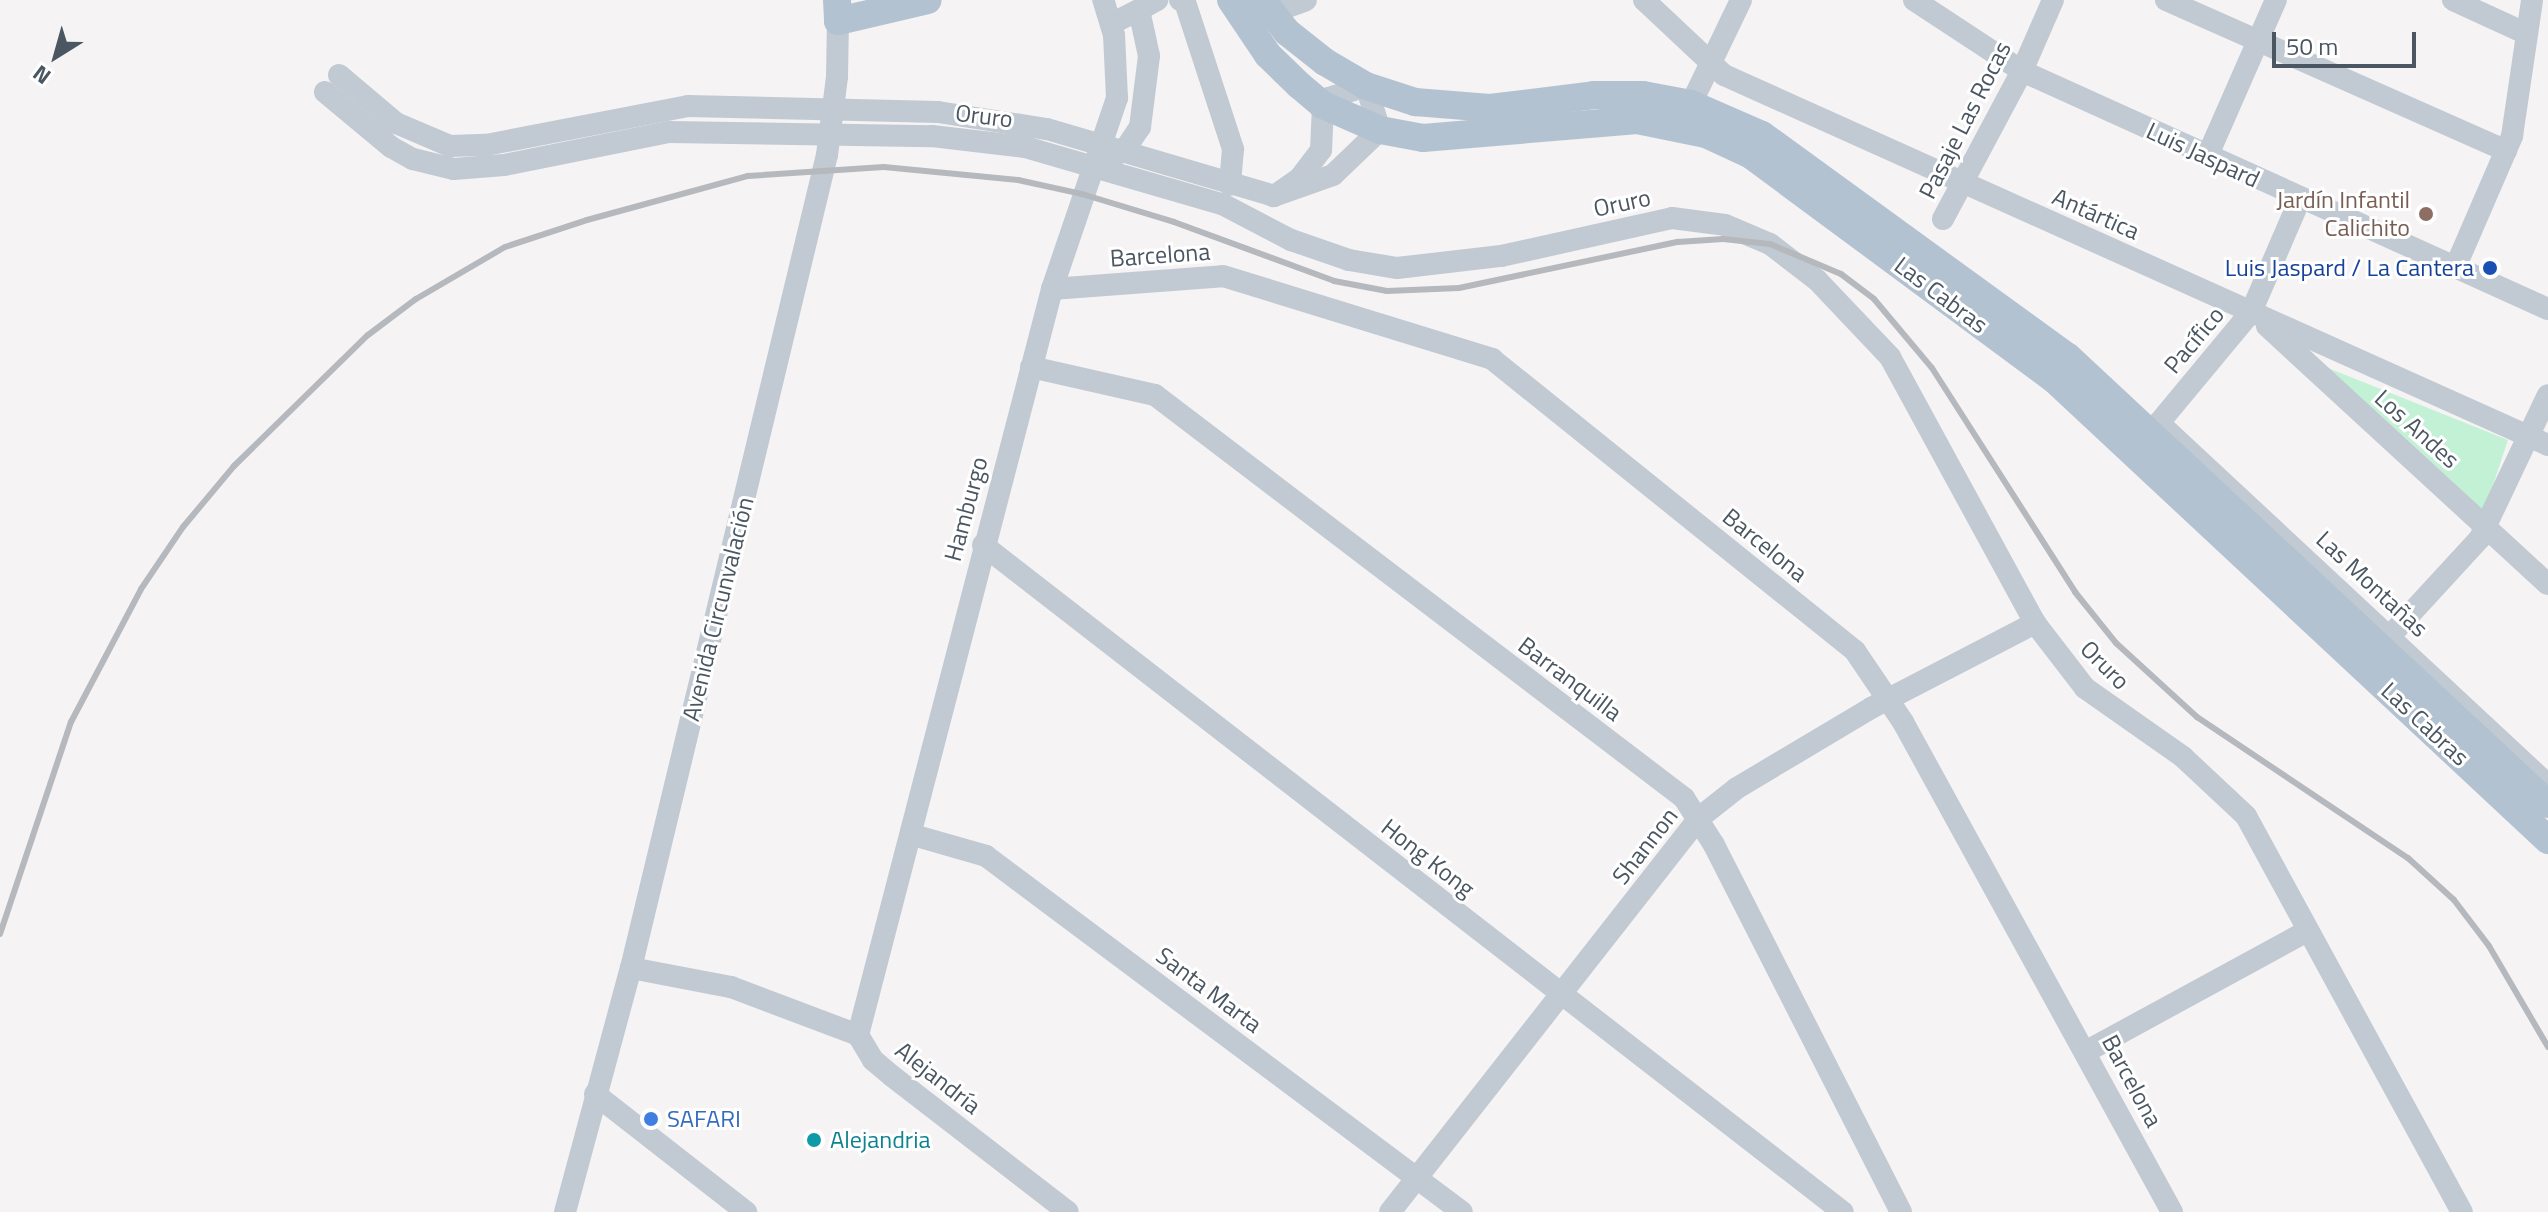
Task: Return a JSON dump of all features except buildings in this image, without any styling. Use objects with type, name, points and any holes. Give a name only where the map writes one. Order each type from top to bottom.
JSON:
[{"type":"main road","points":[[838,10],[928,0]]},
{"type":"main road","name":"Las Cabras","points":[[1231,0],[1268,55],[1323,105],[1380,130],[1423,138],[1637,120],[1706,134],[1751,155],[2054,379],[2548,840]]},
{"type":"main road","name":"Las Cabras","points":[[1266,7],[1315,55],[1366,86],[1415,102],[1465,108],[1619,94],[1691,104],[1762,135],[2068,357],[2548,804]]},
{"type":"street","name":"Hamburgo","points":[[858,1035],[913,835],[983,545],[1052,289],[1107,153],[1117,98],[1111,24],[1103,0]]},
{"type":"street","points":[[1180,0],[1185,2],[1233,149],[1230,185]]},
{"type":"street","points":[[1266,7],[1306,0]]},
{"type":"street","name":"Antártica","points":[[1644,0],[1710,66],[1962,183],[2538,440]]},
{"type":"street","points":[[1691,104],[1741,0]]},
{"type":"street","name":"Luis Jaspard","points":[[1914,0],[2022,71],[2548,309]]},
{"type":"street","name":"Pasaje Las Rocas","points":[[1943,219],[2022,71],[2053,0]]},
{"type":"street","points":[[2166,0],[2506,151]]},
{"type":"street","points":[[2207,157],[2276,0]]},
{"type":"street","points":[[2453,0],[2527,34]]},
{"type":"street","points":[[2455,268],[2506,151],[2532,0]]},
{"type":"street","points":[[1107,153],[1140,127],[1148,94],[1148,5],[1111,24]]},
{"type":"street","name":"Avenida Circunvalación","points":[[565,1212],[631,968],[827,155],[837,77],[838,10]]},
{"type":"street","name":"Oruro","points":[[332,83],[391,147],[413,159],[454,169],[504,165],[669,132],[723,130],[932,136],[1107,153],[1224,205],[1291,240],[1397,268],[1501,256],[1672,218],[1725,225],[1770,244],[1817,280],[1890,357],[2035,623],[2085,688],[2183,757],[2246,816],[2462,1212]]},
{"type":"street","points":[[1107,153],[1274,196],[1333,175],[1380,130],[1366,86],[1339,93],[1323,105],[1321,150],[1300,178],[1274,196]]},
{"type":"street","name":"Pacífico","points":[[2159,423],[2251,312],[2300,199]]},
{"type":"street","name":"Barcelona","points":[[1052,289],[1223,276],[1492,359],[1855,651],[1889,699],[2087,1051],[2172,1212]]},
{"type":"street","name":"Los Andes","points":[[2251,312],[2548,584]]},
{"type":"street","name":"Barranquilla","points":[[1031,367],[1155,395],[1684,798],[1699,818],[1901,1212]]},
{"type":"street","points":[[2390,636],[2487,528],[2538,440],[2548,395]]},
{"type":"street","name":"Las Montañas","points":[[2159,423],[2548,784]]},
{"type":"street","name":"Hong Kong","points":[[983,545],[1843,1212]]},
{"type":"street","name":"Shannon","points":[[1390,1212],[1562,997],[1699,818],[1737,788],[1889,699],[2035,623]]},
{"type":"street","name":"Santa Marta","points":[[913,835],[986,856],[1462,1212]]},
{"type":"street","points":[[2087,1051],[2307,931]]},
{"type":"street","points":[[631,968],[731,987],[858,1035]]},
{"type":"street","name":"Alejandría","points":[[858,1035],[873,1060],[1068,1212]]},
{"type":"street","points":[[595,1094],[746,1212]]},
{"type":"green space","points":[[2318,364],[2508,440],[2484,512]]},
{"type":"railway","points":[[0,934],[71,722],[141,589],[183,527],[234,466],[368,335],[416,299],[505,247],[587,220],[748,176],[884,167],[1018,180],[1082,194],[1174,222],[1334,281],[1387,291],[1459,288],[1678,242],[1723,239],[1770,244],[1841,274],[1874,299],[1932,368],[2075,592],[2116,643],[2197,717],[2408,858],[2454,900],[2489,946],[2548,1047]]},
{"type":"place","name":"Jardín Infantil Calichito","points":[[2426,214]]},
{"type":"place","name":"Luis Jaspard / La Cantera","points":[[2490,268]]},
{"type":"place","name":"SAFARI","points":[[651,1119]]},
{"type":"place","name":"Alejandria","points":[[814,1140]]}]
